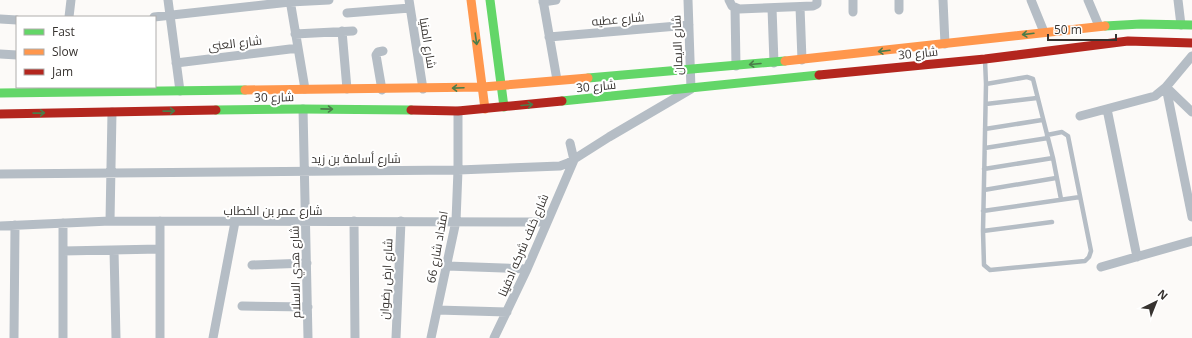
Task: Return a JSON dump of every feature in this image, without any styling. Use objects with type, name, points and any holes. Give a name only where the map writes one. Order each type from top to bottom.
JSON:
[{"type":"street","points":[[69,16],[71,0]]},
{"type":"street","points":[[168,0],[180,91]]},
{"type":"street","points":[[156,17],[290,1],[329,0]]},
{"type":"street","points":[[471,0],[485,109]]},
{"type":"street","points":[[490,0],[504,107]]},
{"type":"street","points":[[556,0],[543,1],[557,80]]},
{"type":"street","name":"شارع الايمان","points":[[688,0],[691,89]]},
{"type":"street","points":[[729,0],[737,8],[736,66]]},
{"type":"street","points":[[737,8],[768,5],[800,7],[815,6],[817,0]]},
{"type":"street","points":[[853,0],[853,12]]},
{"type":"street","points":[[899,0],[899,10]]},
{"type":"street","points":[[943,0],[945,44]]},
{"type":"street","points":[[1031,0],[1044,32]]},
{"type":"street","points":[[1088,0],[1099,26]]},
{"type":"street","points":[[1178,0],[1181,25]]},
{"type":"street","points":[[290,1],[305,89]]},
{"type":"street","points":[[348,13],[409,4]]},
{"type":"street","name":"شارع المنيا","points":[[409,4],[423,89]]},
{"type":"street","points":[[768,5],[774,63]]},
{"type":"street","points":[[800,7],[802,60]]},
{"type":"street","points":[[0,19],[16,20]]},
{"type":"street","name":"شارع 30","points":[[0,114],[112,112],[138,89],[180,91],[305,89],[382,90],[501,86],[557,80],[774,63],[1099,26],[1141,24],[1192,25]]},
{"type":"street","name":"شارع عطيه","points":[[549,37],[689,25]]},
{"type":"street","points":[[342,31],[347,90]]},
{"type":"street","points":[[295,34],[353,31]]},
{"type":"street","name":"شارع 30","points":[[0,93],[64,89],[94,89],[124,102],[303,109],[458,111],[985,59],[1128,41],[1192,43]]},
{"type":"street","name":"شارع العنى","points":[[176,63],[298,48]]},
{"type":"street","points":[[382,51],[378,52],[376,55],[382,90]]},
{"type":"street","points":[[0,54],[16,54]]},
{"type":"street","points":[[1080,116],[1155,96],[1166,87],[1191,58]]},
{"type":"street","points":[[1166,87],[1192,112]]},
{"type":"street","points":[[1166,87],[1190,193],[1192,216]]},
{"type":"street","name":"شارع أسامة بن زيد","points":[[0,174],[111,174],[305,170],[458,170],[560,166],[574,160],[609,136],[691,89]]},
{"type":"street","name":"شارع هدي الاسلام","points":[[303,109],[308,338]]},
{"type":"street","points":[[1107,109],[1137,257]]},
{"type":"street","name":"امتداد شارع 66","points":[[431,338],[456,221],[458,111]]},
{"type":"street","points":[[110,221],[112,112]]},
{"type":"street","points":[[570,143],[574,160]]},
{"type":"street","name":"شارع خلف شركه ادفينا","points":[[494,338],[527,269],[574,160]]},
{"type":"street","name":"شارع عمر بن الخطاب","points":[[0,226],[110,221],[546,222]]},
{"type":"street","points":[[160,221],[160,338]]},
{"type":"street","points":[[354,221],[355,338]]},
{"type":"street","name":"شارع ارض رضوان","points":[[396,338],[401,221]]},
{"type":"street","points":[[213,338],[235,222]]},
{"type":"street","points":[[63,223],[63,338]]},
{"type":"street","points":[[14,338],[15,225]]},
{"type":"street","points":[[1101,267],[1192,241]]},
{"type":"street","points":[[63,251],[160,249]]},
{"type":"street","points":[[114,250],[116,338]]},
{"type":"street","points":[[252,265],[307,263]]},
{"type":"street","points":[[447,266],[527,269]]},
{"type":"street","points":[[242,306],[308,307]]},
{"type":"street","points":[[437,310],[507,312]]},
{"type":"lane","points":[[985,59],[986,104],[983,210],[984,265],[990,270],[1085,261],[1089,257],[1091,251],[1068,136],[1062,132],[1047,137],[985,148]]},
{"type":"lane","points":[[986,84],[1030,77],[1034,81],[1042,120],[1053,158],[1061,199]]},
{"type":"lane","points":[[986,104],[1037,98]]},
{"type":"lane","points":[[985,129],[1042,120]]},
{"type":"lane","points":[[984,169],[1053,158]]},
{"type":"lane","points":[[984,190],[1056,178]]},
{"type":"lane","points":[[983,210],[1080,197]]},
{"type":"lane","points":[[983,231],[1052,222]]},
{"type":"traffic: fast","points":[[490,0],[504,107]]},
{"type":"traffic: fast","points":[[1105,26],[1141,24],[1192,25]]},
{"type":"traffic: fast","points":[[588,78],[785,61]]},
{"type":"traffic: fast","points":[[562,101],[819,75]]},
{"type":"traffic: fast","points":[[0,93],[245,90]]},
{"type":"traffic: fast","points":[[216,110],[411,110]]},
{"type":"traffic: slow","points":[[471,0],[485,109]]},
{"type":"traffic: slow","points":[[785,61],[1105,26]]},
{"type":"traffic: slow","points":[[245,90],[483,87],[588,78]]},
{"type":"traffic: jam","points":[[819,75],[985,59],[1128,41],[1192,43]]},
{"type":"traffic: jam","points":[[411,110],[458,111],[562,101]]},
{"type":"traffic: jam","points":[[0,114],[216,110]]}]
